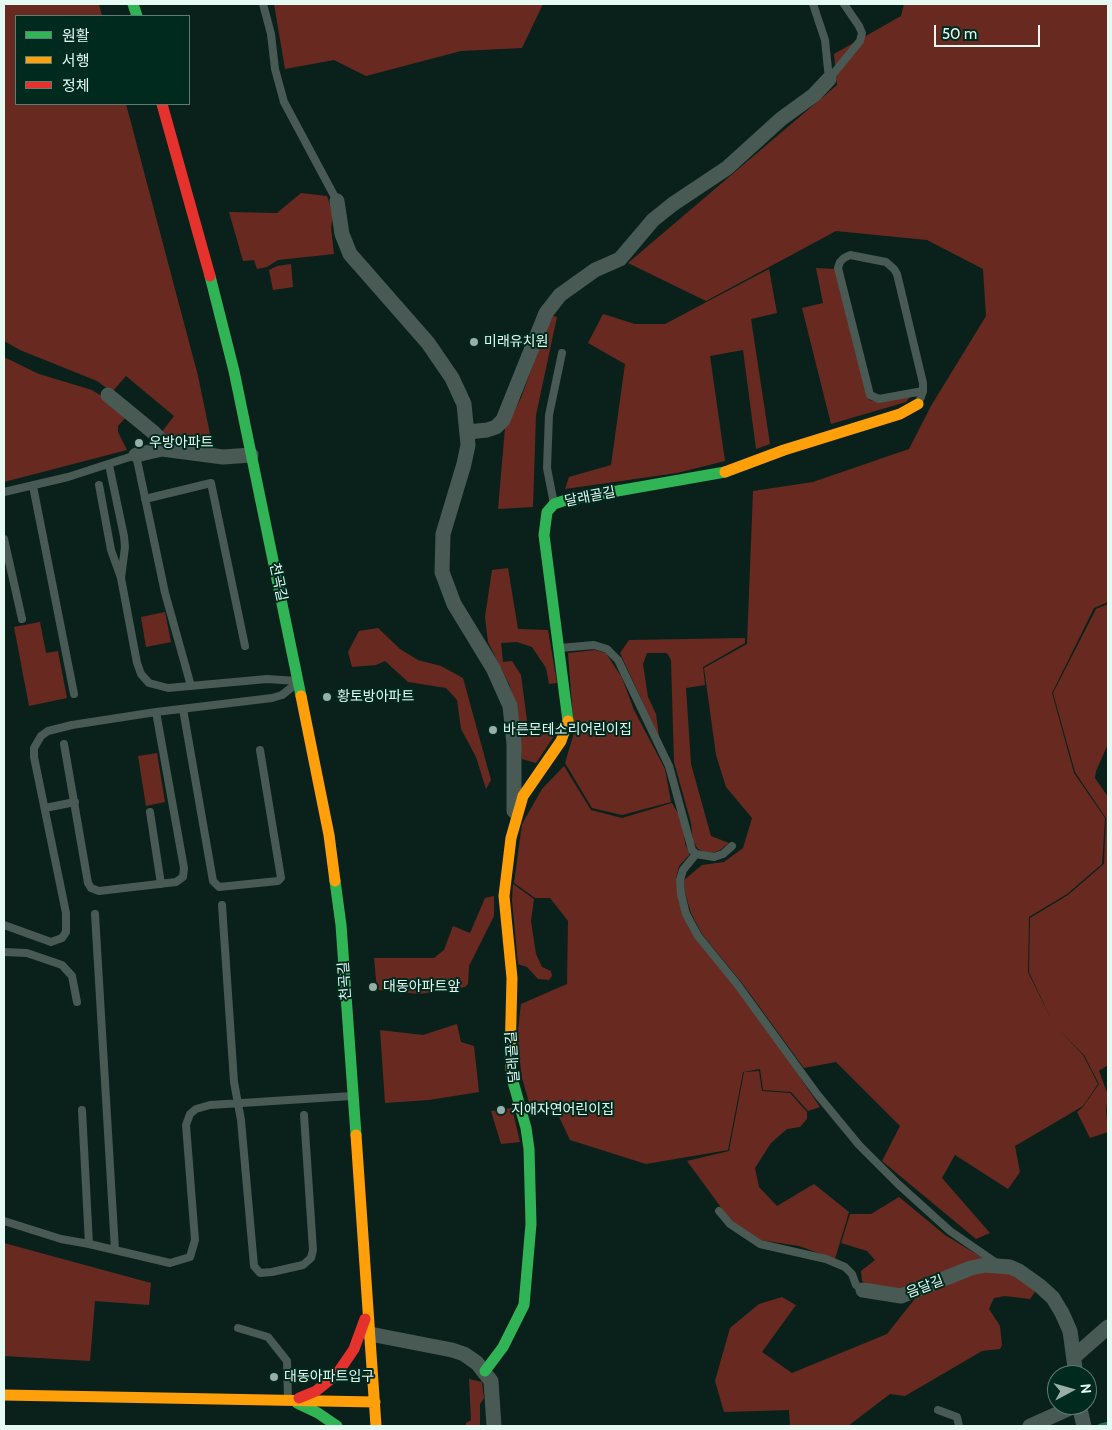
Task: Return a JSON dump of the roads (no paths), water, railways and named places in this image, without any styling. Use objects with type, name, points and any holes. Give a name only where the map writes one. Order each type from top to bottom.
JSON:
[{"type":"street","points":[[468,432],[496,427],[503,420],[543,320],[560,295],[595,270],[620,259],[660,215],[727,168],[781,119],[814,95],[829,79]]},
{"type":"street","name":"천곡길","points":[[162,105],[216,300],[251,455],[330,835],[336,880],[376,1426]]},
{"type":"street","name":"달래골길","points":[[337,201],[342,234],[350,254],[407,316],[439,358],[460,393],[464,404],[468,432],[464,464],[443,534],[442,572],[454,604],[497,674],[510,706],[514,744],[514,822],[504,896],[512,978],[510,1058],[512,1078],[528,1142],[531,1224],[524,1305],[503,1347],[486,1371]]},
{"type":"street","points":[[108,395],[153,432],[170,450]]},
{"type":"street","name":"달래골길","points":[[514,822],[523,796],[566,732],[568,715],[544,536],[547,512],[554,504],[726,472],[784,450],[900,414],[918,404]]},
{"type":"street","points":[[136,455],[152,450],[170,450],[223,458],[251,455]]},
{"type":"street","name":"음달길","points":[[864,1290],[901,1296],[971,1268],[1000,1265],[1020,1271],[1053,1298],[1070,1331],[1075,1365]]},
{"type":"street","points":[[288,1400],[316,1391],[337,1374],[357,1343],[368,1305]]},
{"type":"street","points":[[1075,1356],[1108,1327]]},
{"type":"street","points":[[370,1334],[464,1354],[486,1371],[491,1381],[494,1392],[494,1426]]},
{"type":"street","points":[[4,1395],[375,1402]]},
{"type":"street","points":[[288,1400],[318,1413],[337,1426]]},
{"type":"street","points":[[1030,1426],[1069,1415]]},
{"type":"lane","points":[[263,4],[271,34],[275,69],[284,102],[337,201]]},
{"type":"lane","points":[[813,4],[825,40],[829,79]]},
{"type":"lane","points":[[829,79],[860,41],[862,33],[844,4]]},
{"type":"lane","points":[[918,404],[923,391],[923,383],[894,269],[886,262],[850,255],[844,258],[838,268],[870,395],[879,399],[923,391]]},
{"type":"lane","points":[[554,504],[547,468],[549,416],[562,353]]},
{"type":"lane","points":[[4,492],[34,486],[109,465],[136,455],[166,593],[191,686]]},
{"type":"lane","points":[[109,465],[124,536],[125,554],[121,578]]},
{"type":"lane","points":[[145,499],[211,483],[245,646]]},
{"type":"lane","points":[[98,485],[111,550],[121,578],[137,662],[142,674],[149,683],[158,687],[267,679],[299,681]]},
{"type":"lane","points":[[34,486],[74,694]]},
{"type":"lane","points":[[4,539],[22,619]]},
{"type":"lane","points":[[559,648],[594,646],[607,649],[618,660],[669,766],[686,822],[689,844],[696,854],[714,857],[723,854],[732,846]]},
{"type":"lane","points":[[4,925],[50,942],[62,938],[68,924],[34,757],[34,748],[40,736],[48,731],[66,726],[282,696],[299,681]]},
{"type":"lane","points":[[183,709],[213,881],[218,887],[278,881],[281,878],[260,750]]},
{"type":"lane","points":[[64,744],[88,883],[92,888],[99,891],[181,880],[184,872],[156,712]]},
{"type":"lane","points":[[45,808],[75,802]]},
{"type":"lane","points":[[150,812],[161,884]]},
{"type":"lane","points":[[696,854],[683,870],[680,880],[686,914],[698,936],[737,984],[817,1094],[859,1145],[898,1184],[950,1231],[1000,1265]]},
{"type":"lane","points":[[222,905],[234,1082],[241,1120],[254,1266],[260,1273],[303,1265],[311,1258],[313,1250],[304,1115]]},
{"type":"lane","points":[[95,914],[114,1250]]},
{"type":"lane","points":[[4,952],[27,953],[62,965],[72,976],[76,1002]]},
{"type":"lane","points":[[4,1221],[62,1239],[170,1263],[190,1256],[195,1240],[186,1125],[188,1118],[196,1109],[206,1105],[352,1096]]},
{"type":"lane","points":[[82,1110],[89,1244]]},
{"type":"lane","name":"음달길","points":[[719,1211],[730,1224],[760,1244],[812,1255],[845,1267],[852,1274],[856,1285],[864,1290]]},
{"type":"lane","points":[[238,1328],[268,1337],[287,1361],[288,1400]]},
{"type":"lane","points":[[938,1410],[957,1416],[959,1426]]},
{"type":"waterway","points":[[1100,1426],[1108,1424]]},
{"type":"place","name":"미래유치원","points":[[474,342]]},
{"type":"place","name":"우방아파트","points":[[139,443]]},
{"type":"place","name":"황토방아파트","points":[[327,697]]},
{"type":"place","name":"바른몬테소리어린이집","points":[[493,730]]},
{"type":"place","name":"대동아파트앞","points":[[373,987]]},
{"type":"place","name":"지애자연어린이집","points":[[501,1110]]},
{"type":"place","name":"대동아파트입구","points":[[274,1377]]}]
